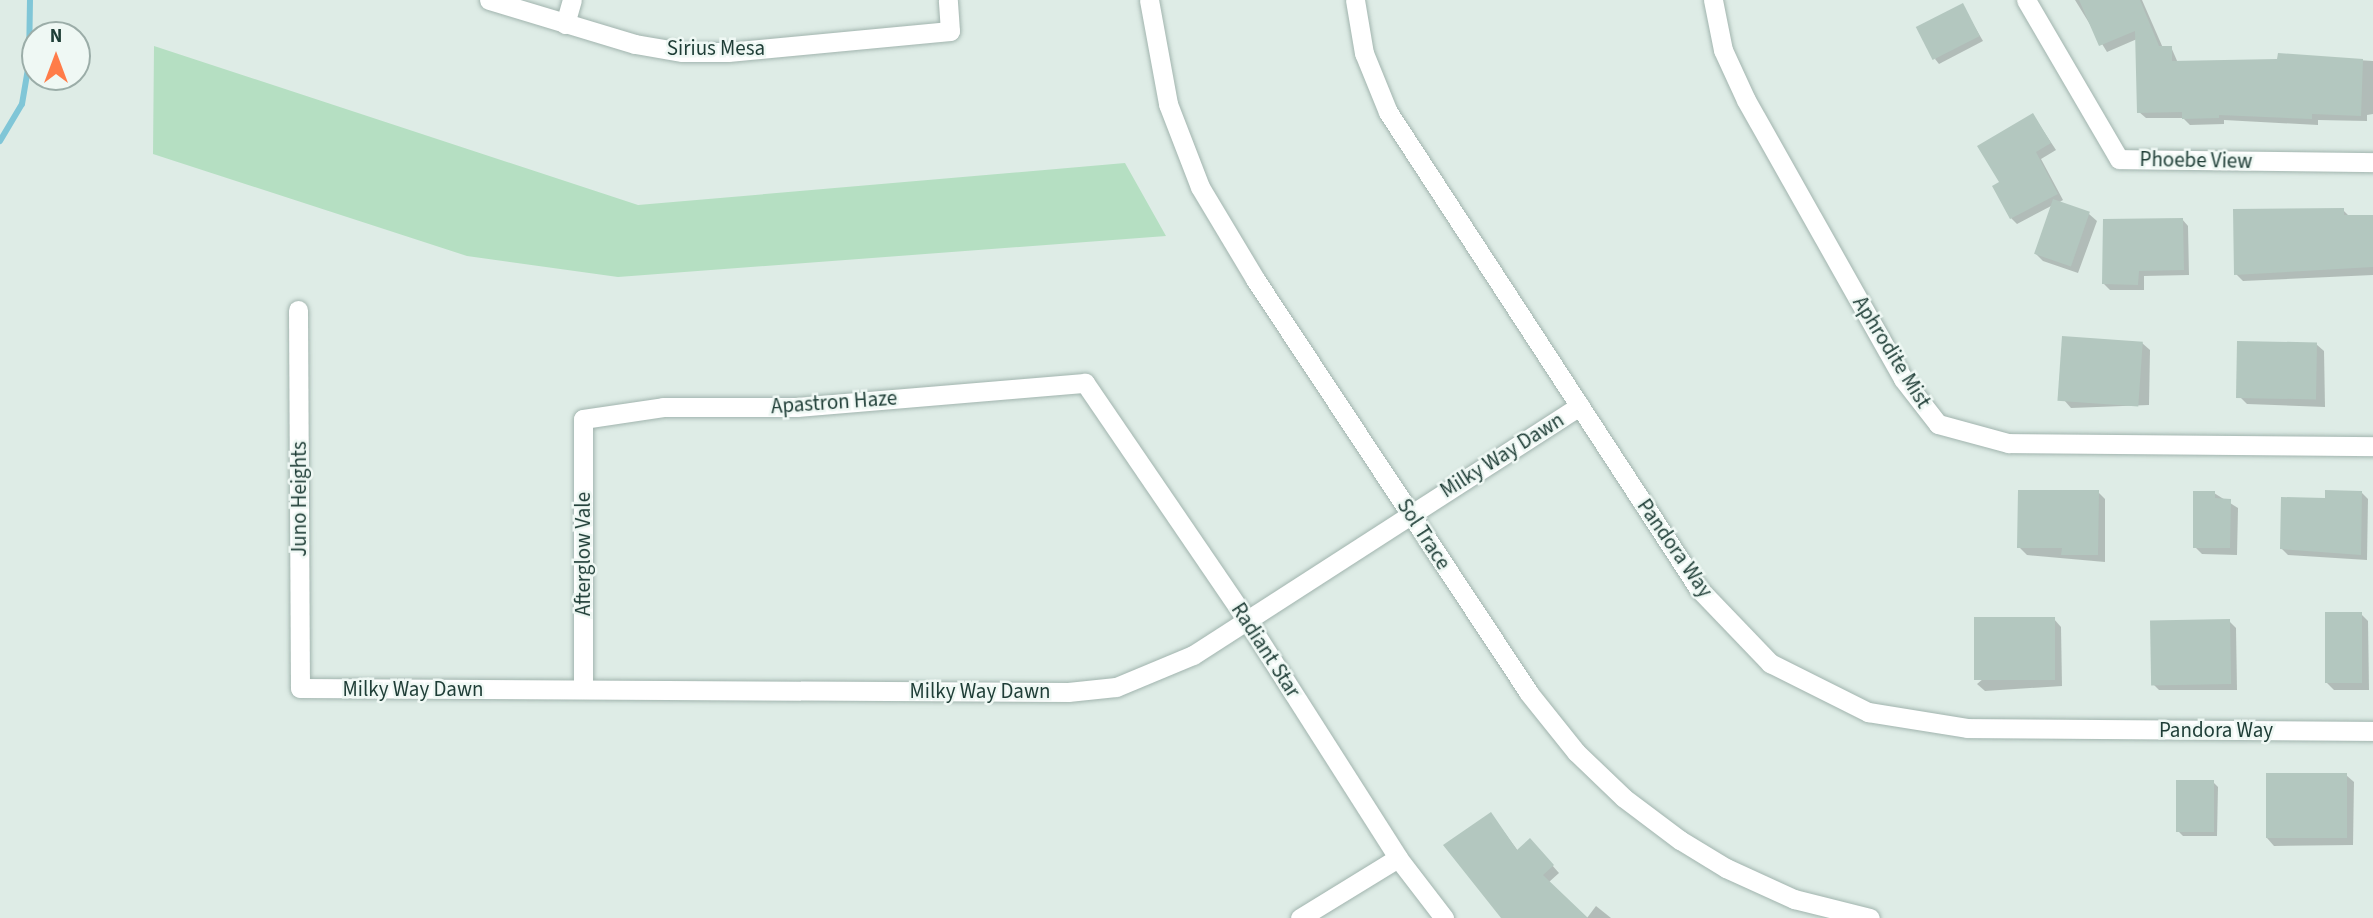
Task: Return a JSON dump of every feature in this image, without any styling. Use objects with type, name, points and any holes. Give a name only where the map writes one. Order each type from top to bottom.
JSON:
[{"type":"street","name":"Sirius Mesa","points":[[489,0],[565,24],[682,52],[728,52],[950,32],[948,0]]},
{"type":"street","points":[[565,24],[572,0]]},
{"type":"street","name":"Sol Trace","points":[[1149,0],[1168,104],[1200,187],[1255,279],[1528,692],[1576,752],[1625,798],[1726,868],[1794,899],[1870,918]]},
{"type":"street","name":"Pandora Way","points":[[1355,0],[1364,53],[1388,112],[1699,589],[1770,663],[1868,712],[1967,729],[2373,731]]},
{"type":"street","name":"Aphrodite Mist","points":[[1713,0],[1723,50],[1746,100],[1903,379],[1938,424],[2008,443],[2373,446]]},
{"type":"street","name":"Phoebe View","points":[[2026,0],[2119,159],[2373,162]]},
{"type":"street","name":"Juno Heights","points":[[298,310],[300,688]]},
{"type":"street","name":"Apastron Haze","points":[[583,419],[663,407],[797,407],[1085,383]]},
{"type":"street","name":"Radiant Star","points":[[1085,383],[1247,619],[1398,858],[1444,918]]},
{"type":"street","name":"Milky Way Dawn","points":[[300,688],[1069,692],[1116,687],[1154,675],[1193,655],[1580,406]]},
{"type":"street","name":"Afterglow Vale","points":[[583,419],[583,690]]},
{"type":"street","points":[[1300,918],[1398,858]]},
{"type":"green space","points":[[154,46],[638,205],[1125,163],[1166,236],[618,277],[467,256],[153,154]]},
{"type":"building","points":[[2079,0],[2140,0],[2159,46],[2172,46],[2172,61],[2277,59],[2278,53],[2363,59],[2361,116],[2312,114],[2312,119],[2219,115],[2219,118],[2182,119],[2182,112],[2137,113],[2135,31],[2099,46]]},
{"type":"building","points":[[1963,3],[1980,36],[1933,60],[1916,27]]},
{"type":"building","points":[[2033,113],[2051,143],[2036,152],[2058,194],[2010,219],[1992,186],[1999,182],[1977,146]]},
{"type":"building","points":[[2053,199],[2090,212],[2071,267],[2034,254]]},
{"type":"building","points":[[2344,208],[2344,215],[2373,215],[2373,267],[2234,275],[2233,209]]},
{"type":"building","points":[[2183,218],[2184,270],[2139,271],[2138,285],[2102,284],[2103,219]]},
{"type":"building","points":[[2062,336],[2143,342],[2138,406],[2057,401]]},
{"type":"building","points":[[2237,341],[2317,342],[2316,399],[2236,398]]},
{"type":"building","points":[[2018,490],[2099,490],[2098,555],[2061,555],[2062,548],[2017,548]]},
{"type":"building","points":[[2325,490],[2362,491],[2361,555],[2280,549],[2281,497],[2325,498]]},
{"type":"building","points":[[2193,491],[2215,491],[2215,498],[2231,499],[2230,548],[2193,548]]},
{"type":"building","points":[[2325,612],[2362,612],[2362,683],[2325,683]]},
{"type":"building","points":[[1974,617],[2055,617],[2055,680],[1974,680]]},
{"type":"building","points":[[2230,619],[2231,684],[2151,685],[2150,620]]},
{"type":"building","points":[[2266,773],[2347,773],[2347,838],[2266,838]]},
{"type":"building","points":[[2176,780],[2214,780],[2214,832],[2176,832]]},
{"type":"building","points":[[1491,812],[1517,850],[1530,838],[1554,865],[1543,875],[1588,918],[1501,918],[1443,845]]},
{"type":"waterway","points":[[0,141],[22,104],[29,63],[30,0]]}]
